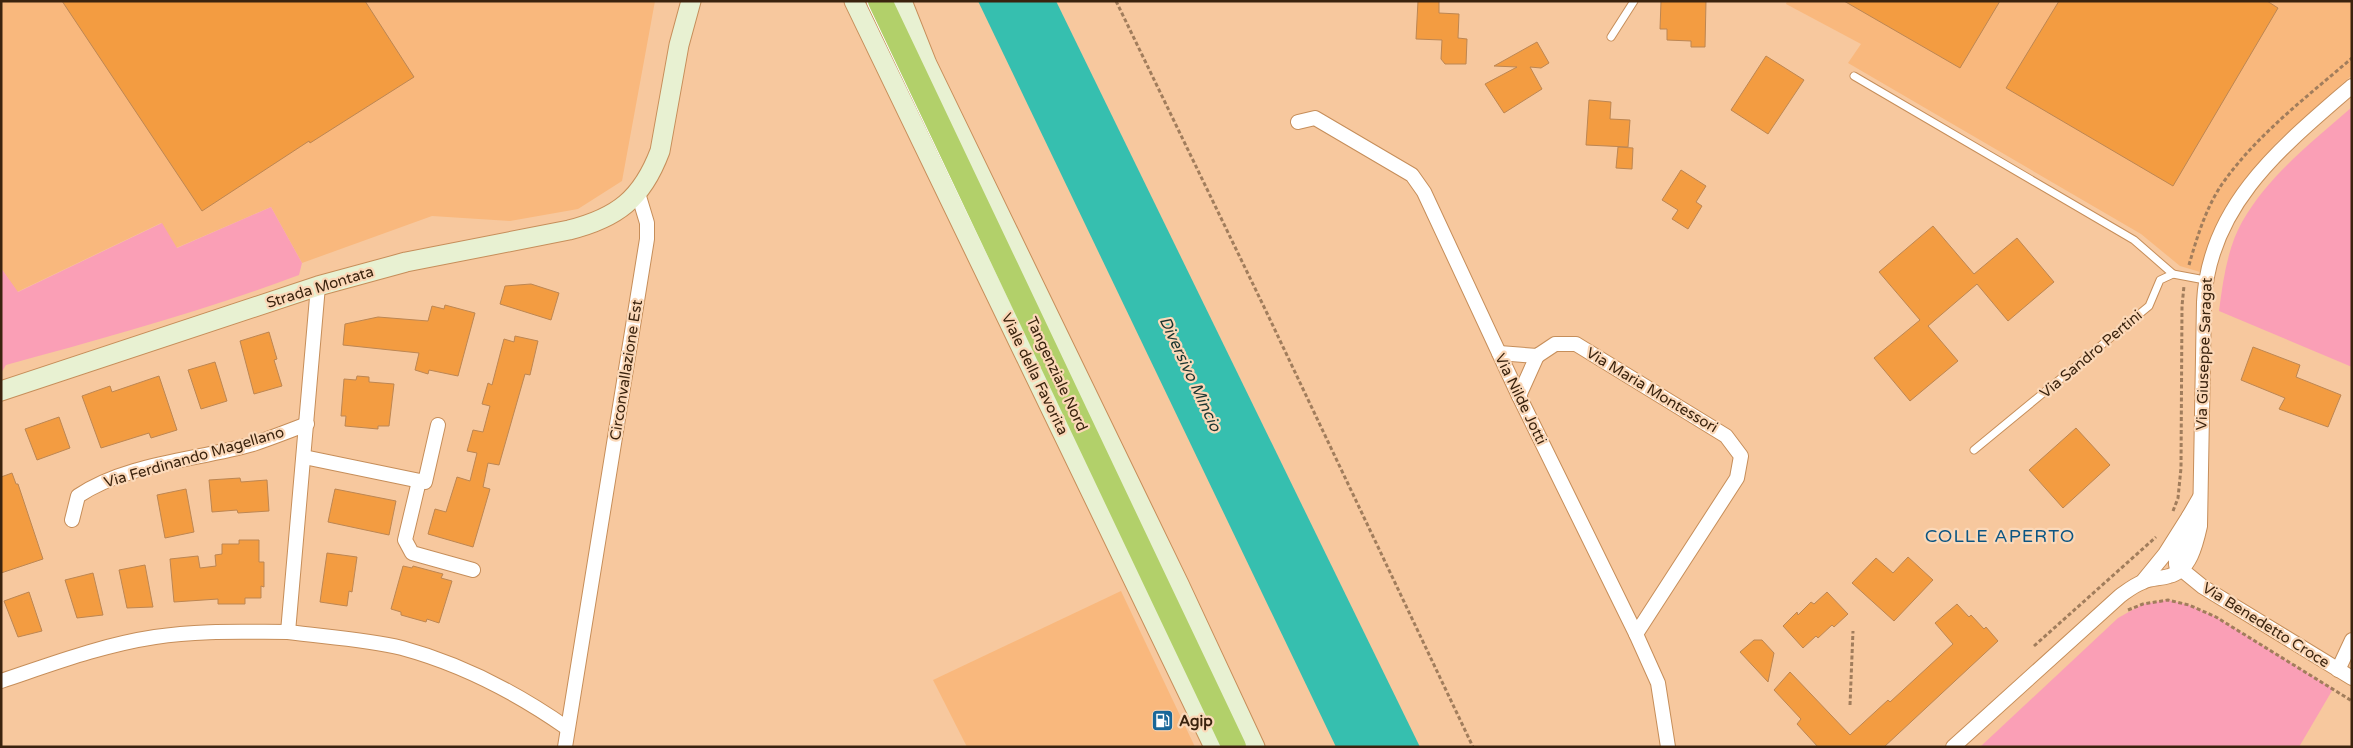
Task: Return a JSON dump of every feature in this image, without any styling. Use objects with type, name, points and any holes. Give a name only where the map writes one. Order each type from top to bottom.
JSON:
[{"type":"highway","name":"Tangenziale Nord","points":[[880,1],[1234,747]]},
{"type":"main road","points":[[638,193],[654,166],[660,151],[679,44],[692,1]]},
{"type":"main road","name":"Viale della Favorita","points":[[854,1],[1214,747]]},
{"type":"main road","points":[[902,1],[927,64],[1179,584],[1255,747]]},
{"type":"main road","name":"Strada Montata","points":[[1,390],[318,286],[406,262],[586,226],[622,209],[638,193]]},
{"type":"street","name":"Via Giuseppe Saragat","points":[[2142,582],[2168,577],[2182,570],[2197,540],[2200,526],[2205,280],[2212,256],[2230,215],[2260,171],[2290,140],[2352,86]]},
{"type":"street","name":"Via Nilde Jotti","points":[[1298,122],[1315,118],[1412,175],[1424,192],[1519,396],[1636,634],[1658,683],[1668,747]]},
{"type":"street","name":"Circonvallazione Est","points":[[565,747],[647,239],[646,223],[638,193]]},
{"type":"street","name":"Via Ferdinando Magellano","points":[[288,632],[318,286]]},
{"type":"street","name":"Via Maria Montessori","points":[[1537,356],[1555,344],[1576,344],[1726,436],[1741,456],[1737,478],[1636,634]]},
{"type":"street","points":[[1499,353],[1537,356],[1519,396]]},
{"type":"street","name":"Via Ferdinando Magellano","points":[[72,520],[78,496],[95,485],[126,474],[253,444],[307,424]]},
{"type":"street","points":[[304,457],[425,482],[438,425]]},
{"type":"street","points":[[418,481],[405,540],[412,553],[473,570]]},
{"type":"street","name":"Via Giuseppe Saragat","points":[[1953,747],[2107,607],[2142,582],[2165,554],[2200,496]]},
{"type":"street","name":"Via Giuseppe Saragat","points":[[2182,570],[2176,565],[2175,561],[2188,538],[2189,516]]},
{"type":"street","name":"Via Benedetto Croce","points":[[2182,570],[2203,587],[2352,678]]},
{"type":"street","points":[[1,681],[118,644],[157,637],[208,632],[288,632],[362,640],[401,648],[439,660],[522,699],[567,728]]},
{"type":"street","points":[[2338,670],[2352,640]]},
{"type":"lane","points":[[1611,37],[1634,1]]},
{"type":"lane","points":[[1854,76],[2134,240],[2173,274],[2205,280]]},
{"type":"lane","name":"Via Sandro Pertini","points":[[1974,450],[2149,306],[2160,280],[2173,274]]},
{"type":"path","points":[[1116,1],[1266,309],[1474,747]]},
{"type":"path","points":[[2095,592],[2115,616],[2143,604],[2168,600],[2189,605],[2216,617],[2352,701]]},
{"type":"path","points":[[1850,705],[1853,631]]},
{"type":"shaded area","points":[[1,1],[655,1],[622,181],[578,209],[510,221],[432,216],[302,263],[271,207],[176,248],[161,223],[17,292],[1,268]]},
{"type":"shaded area","points":[[1787,1],[2352,1],[2352,75],[2277,142],[2241,184],[2222,213],[2200,272],[2180,266],[2141,234],[1848,63],[1861,44],[1786,4]]},
{"type":"shaded area","points":[[2352,107],[2352,367],[2219,311],[2229,254],[2237,232],[2253,205],[2292,160]]},
{"type":"shaded area","points":[[271,207],[302,263],[299,275],[190,312],[6,365],[1,373],[1,268],[18,292],[162,223],[177,248]]},
{"type":"shaded area","points":[[1121,591],[1195,747],[967,747],[933,680]]},
{"type":"shaded area","points":[[2168,600],[2189,605],[2216,617],[2333,689],[2299,747],[1980,747],[2118,618],[2143,604]]},
{"type":"water","name":"Diversivo Mincio","points":[[978,1],[1056,1],[1420,747],[1336,747]]},
{"type":"building","points":[[62,1],[365,1],[414,77],[310,143],[309,141],[202,211]]},
{"type":"building","points":[[1418,1],[1439,1],[1439,13],[1459,14],[1458,38],[1467,39],[1466,64],[1445,64],[1441,59],[1442,40],[1416,39]]},
{"type":"building","points":[[1661,1],[1706,1],[1705,47],[1691,47],[1691,41],[1667,40],[1667,29],[1660,29]]},
{"type":"building","points":[[1844,1],[2000,1],[1960,68]]},
{"type":"building","points":[[2059,1],[2267,1],[2278,8],[2173,186],[2006,88]]},
{"type":"building","points":[[1537,42],[1549,63],[1541,68],[1530,67],[1542,89],[1504,113],[1485,84],[1517,67],[1494,66]]},
{"type":"building","points":[[1766,56],[1804,80],[1768,134],[1731,110]]},
{"type":"building","points":[[1589,100],[1611,102],[1610,119],[1630,120],[1628,147],[1586,145]]},
{"type":"building","points":[[1618,147],[1633,148],[1632,169],[1616,168]]},
{"type":"building","points":[[1681,170],[1706,186],[1696,202],[1702,206],[1688,229],[1672,219],[1678,210],[1662,200]]},
{"type":"building","points":[[1933,226],[1974,274],[2017,238],[2054,282],[2008,321],[1977,284],[1928,326],[1958,361],[1910,401],[1874,358],[1920,320],[1879,272]]},
{"type":"building","points":[[531,284],[559,293],[551,320],[500,304],[505,286]]},
{"type":"building","points":[[445,305],[475,313],[458,376],[429,370],[428,374],[415,370],[419,353],[343,345],[345,324],[378,317],[428,321],[432,306],[444,309]]},
{"type":"building","points":[[269,332],[277,359],[274,360],[282,386],[254,394],[240,341]]},
{"type":"building","points":[[515,336],[538,341],[530,375],[525,374],[499,465],[488,463],[483,487],[490,489],[473,547],[428,534],[435,509],[446,512],[457,477],[470,481],[477,453],[467,451],[473,430],[483,432],[490,406],[482,404],[488,383],[492,385],[504,339],[514,342]]},
{"type":"building","points":[[2253,347],[2300,365],[2296,377],[2341,395],[2328,427],[2279,409],[2285,398],[2241,380]]},
{"type":"building","points":[[215,362],[227,401],[201,409],[188,370]]},
{"type":"building","points":[[159,376],[177,430],[151,438],[149,433],[101,448],[82,396],[110,386],[112,392]]},
{"type":"building","points":[[357,376],[369,377],[369,382],[394,384],[389,426],[378,426],[378,429],[345,426],[346,416],[341,416],[344,379],[356,380]]},
{"type":"building","points":[[59,417],[70,448],[37,460],[25,429]]},
{"type":"building","points":[[2076,428],[2110,465],[2063,508],[2029,470]]},
{"type":"building","points":[[12,473],[16,484],[18,484],[43,559],[1,573],[1,477]]},
{"type":"building","points":[[240,478],[241,482],[267,480],[269,511],[238,513],[237,510],[212,512],[209,480]]},
{"type":"building","points":[[186,489],[194,532],[165,538],[157,495]]},
{"type":"building","points":[[335,489],[396,501],[389,535],[328,522]]},
{"type":"building","points":[[239,540],[259,540],[259,562],[264,562],[264,587],[261,586],[261,598],[245,598],[245,604],[218,604],[218,599],[174,602],[170,559],[198,556],[200,568],[216,566],[215,555],[222,554],[222,544],[239,544]]},
{"type":"building","points":[[327,553],[357,557],[352,592],[349,591],[347,606],[320,602]]},
{"type":"building","points":[[1908,557],[1933,580],[1894,621],[1852,583],[1876,558],[1893,573]]},
{"type":"building","points":[[145,565],[153,607],[127,608],[119,570]]},
{"type":"building","points":[[403,566],[412,568],[413,566],[443,574],[441,578],[452,581],[439,623],[427,619],[426,622],[401,615],[401,612],[391,609]]},
{"type":"building","points":[[93,573],[103,615],[77,618],[65,580]]},
{"type":"building","points":[[29,592],[42,631],[18,637],[4,601]]},
{"type":"building","points":[[1827,592],[1848,614],[1834,627],[1832,625],[1803,648],[1783,626],[1797,612],[1798,615],[1811,602],[1814,604]]},
{"type":"building","points":[[1957,604],[1984,629],[1986,627],[1998,641],[1884,747],[1818,747],[1797,724],[1801,719],[1774,690],[1790,672],[1850,735],[1888,700],[1890,702],[1953,644],[1935,623]]},
{"type":"building","points":[[1754,640],[1762,640],[1774,653],[1768,682],[1740,652]]},
{"type":"place","name":"Agip","points":[[1163,721]]},
{"type":"district","name":"COLLE APERTO","points":[[2000,536]]}]
